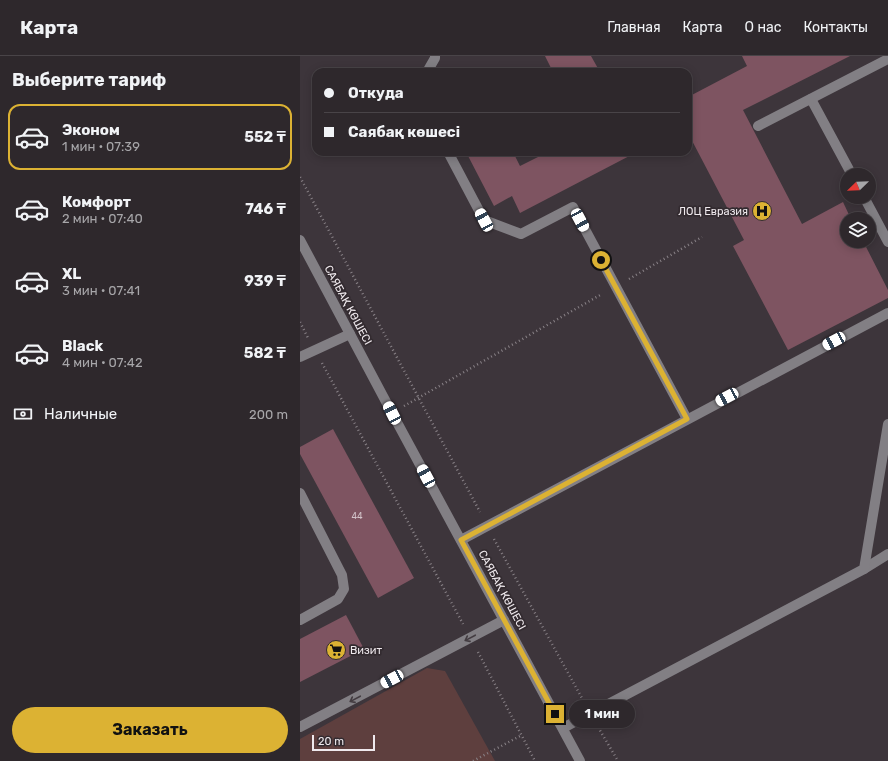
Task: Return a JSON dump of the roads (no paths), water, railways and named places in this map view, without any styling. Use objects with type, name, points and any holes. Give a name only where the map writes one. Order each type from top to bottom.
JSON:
[{"type":"street","points":[[429,68],[436,57]]},
{"type":"street","points":[[758,126],[888,59]]},
{"type":"street","points":[[812,99],[848,168]]},
{"type":"street","points":[[450,156],[484,220],[521,234],[573,207],[687,419]]},
{"type":"street","points":[[868,204],[888,242]]},
{"type":"street","name":"САЯБАҚ КӨШЕСІ","points":[[300,240],[580,761]]},
{"type":"street","points":[[461,540],[888,313]]},
{"type":"street","points":[[300,357],[350,334]]},
{"type":"street","points":[[864,569],[888,424]]},
{"type":"street","points":[[300,493],[342,575],[344,589],[338,600],[300,620]]},
{"type":"street","points":[[563,728],[864,569],[888,554]]},
{"type":"street","points":[[300,727],[504,620]]},
{"type":"place","name":"ЛОЦ Евразия","points":[[762,211]]},
{"type":"place","name":"Визит","points":[[336,650]]}]
